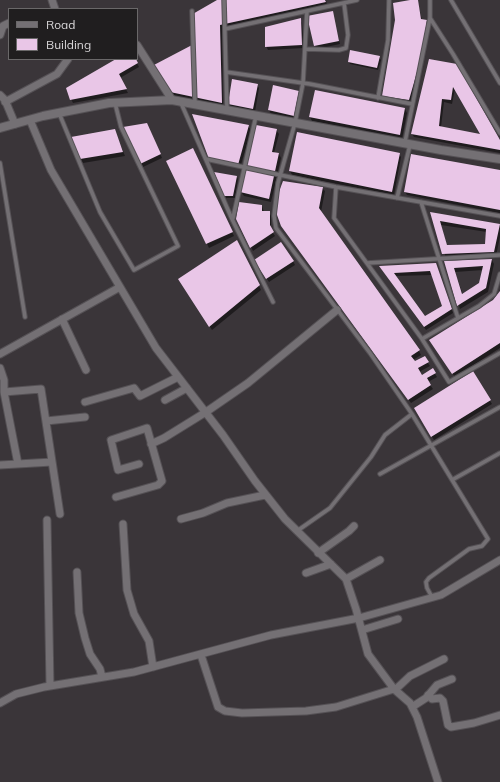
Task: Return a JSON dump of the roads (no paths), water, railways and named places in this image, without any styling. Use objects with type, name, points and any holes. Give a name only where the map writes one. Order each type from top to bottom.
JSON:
[{"type":"street","points":[[0,35],[3,26],[8,24]]},
{"type":"street","points":[[138,46],[176,101]]},
{"type":"street","points":[[5,102],[57,74],[67,60]]},
{"type":"street","points":[[0,95],[5,102],[15,124]]},
{"type":"street","points":[[0,128],[60,113],[114,102],[176,101],[407,144],[500,159]]},
{"type":"street","points":[[30,120],[51,170],[156,348],[206,412],[266,494],[297,531],[346,579],[359,618],[368,654],[394,690],[410,703],[427,744],[438,782]]},
{"type":"street","points":[[0,354],[120,287]]},
{"type":"street","points":[[151,444],[164,438],[206,412],[248,383],[337,310]]},
{"type":"street","points":[[62,319],[86,370]]},
{"type":"street","points":[[0,368],[4,380],[4,392],[18,464]]},
{"type":"street","points":[[85,402],[134,388],[140,396],[178,376]]},
{"type":"street","points":[[4,392],[40,388],[60,514]]},
{"type":"street","points":[[165,400],[187,388]]},
{"type":"street","points":[[46,421],[85,417]]},
{"type":"street","points":[[116,497],[158,485],[162,481],[147,428],[111,440],[118,470],[139,464]]},
{"type":"street","points":[[0,465],[52,462]]},
{"type":"street","points":[[181,519],[195,516],[227,503],[266,494]]},
{"type":"street","points":[[47,520],[50,686]]},
{"type":"street","points":[[123,524],[128,590],[134,614],[149,641],[153,667]]},
{"type":"street","points":[[318,553],[354,526]]},
{"type":"street","points":[[346,579],[380,560]]},
{"type":"street","points":[[0,703],[16,694],[50,686],[153,667],[271,635],[359,618],[441,595],[500,560]]},
{"type":"street","points":[[306,574],[331,564]]},
{"type":"street","points":[[77,572],[79,613],[87,648],[100,670],[102,677]]},
{"type":"street","points":[[362,630],[398,619]]},
{"type":"street","points":[[201,655],[218,707],[225,712],[242,713],[306,711],[336,707],[394,690],[410,676],[444,659]]},
{"type":"street","points":[[412,707],[428,695],[440,683],[452,679]]},
{"type":"street","points":[[428,695],[432,699],[440,698],[443,701],[448,725],[451,727],[474,723],[500,714]]},
{"type":"lane","points":[[224,0],[227,110]]},
{"type":"lane","points":[[224,29],[357,0]]},
{"type":"lane","points":[[378,98],[388,40],[389,0]]},
{"type":"lane","points":[[397,198],[407,144],[412,104],[430,18],[430,0]]},
{"type":"lane","points":[[451,0],[500,83]]},
{"type":"lane","points":[[305,49],[339,50],[346,48],[348,35],[344,3]]},
{"type":"lane","points":[[192,11],[195,104]]},
{"type":"lane","points":[[307,11],[303,83],[295,123],[281,174],[274,216],[276,228],[412,414],[488,539],[482,546],[469,549],[429,578],[426,582],[427,588],[432,597]]},
{"type":"lane","points":[[430,18],[500,132]]},
{"type":"lane","points":[[226,72],[303,83],[412,104]]},
{"type":"lane","points":[[176,101],[206,159],[232,219],[273,302]]},
{"type":"lane","points":[[60,113],[100,212],[134,270],[178,246],[121,127],[114,102]]},
{"type":"lane","points":[[232,219],[256,116]]},
{"type":"lane","points":[[206,159],[397,198],[500,216]]},
{"type":"lane","points":[[0,163],[25,317]]},
{"type":"lane","points":[[336,186],[334,218],[422,339],[449,382],[500,353]]},
{"type":"lane","points":[[421,202],[458,318]]},
{"type":"lane","points":[[366,263],[500,255]]},
{"type":"lane","points":[[422,339],[458,318],[494,294],[500,274]]},
{"type":"lane","points":[[380,474],[500,407]]},
{"type":"lane","points":[[297,531],[330,508],[376,449],[385,434],[412,414]]},
{"type":"lane","points":[[452,480],[500,453]]}]
